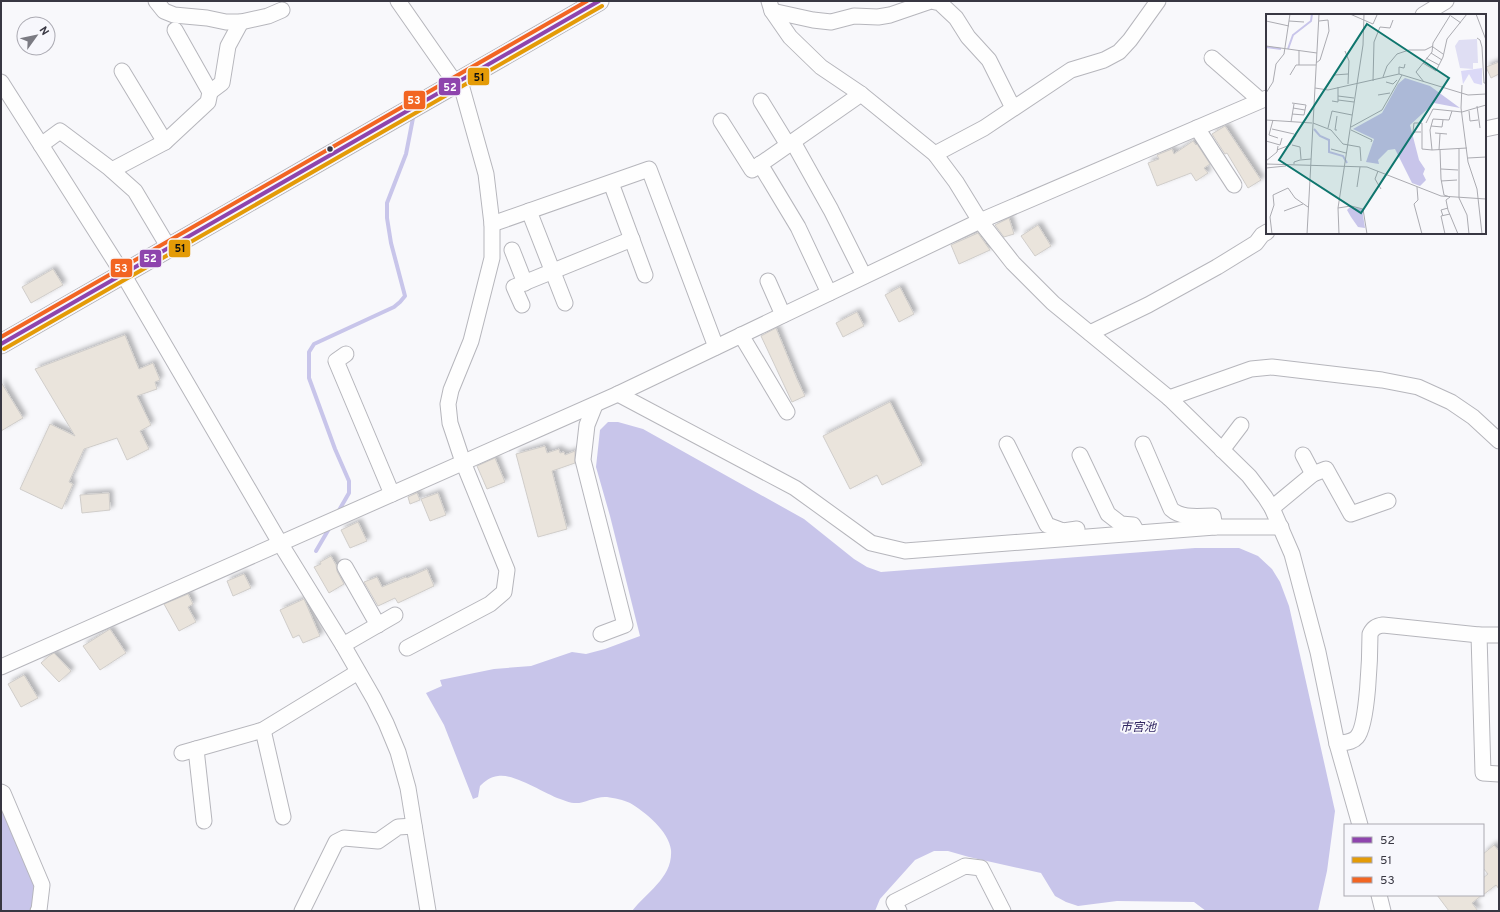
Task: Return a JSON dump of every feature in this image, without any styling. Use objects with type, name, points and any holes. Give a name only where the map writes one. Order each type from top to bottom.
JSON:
[{"type":"main road","points":[[1,344],[599,1]]},
{"type":"street","points":[[156,1],[164,11],[174,15],[206,18],[226,22],[242,22],[268,16],[282,10]]},
{"type":"street","points":[[398,1],[458,82],[486,174],[492,224],[492,258],[471,341],[451,390],[448,404],[450,423],[463,462],[507,570],[504,592],[490,604],[406,648]]},
{"type":"street","points":[[770,6],[813,20],[830,22],[854,16],[878,17],[890,15],[931,1],[940,3],[956,18],[968,37],[989,60],[1013,108]]},
{"type":"street","points":[[935,154],[984,128],[1071,70],[1104,60],[1119,52],[1130,40],[1158,1]]},
{"type":"street","points":[[1425,14],[1446,1]]},
{"type":"street","points":[[770,6],[790,37],[821,67],[861,94],[935,154],[956,182],[980,221],[1013,263],[1053,303],[1169,398],[1249,476],[1272,508],[1292,554],[1318,652],[1337,744],[1360,824]]},
{"type":"street","points":[[210,92],[222,83],[228,46],[242,22]]},
{"type":"street","points":[[112,170],[165,142],[208,102],[210,92],[175,30]]},
{"type":"street","points":[[1,667],[618,394],[980,221],[1264,99],[1212,58]]},
{"type":"street","points":[[122,71],[165,142]]},
{"type":"street","points":[[1,82],[123,274],[280,543],[343,645],[386,723],[398,752],[408,788],[428,911]]},
{"type":"street","points":[[721,121],[752,170],[861,94]]},
{"type":"street","points":[[761,101],[790,143],[831,210],[864,276]]},
{"type":"street","points":[[1486,129],[1499,126]]},
{"type":"street","points":[[1197,128],[1234,185]]},
{"type":"street","points":[[41,145],[60,131],[112,170],[135,191],[169,248]]},
{"type":"street","points":[[760,164],[798,227],[828,293]]},
{"type":"street","points":[[492,224],[649,169],[716,347]]},
{"type":"street","points":[[611,183],[645,275]]},
{"type":"street","points":[[529,211],[565,303]]},
{"type":"street","points":[[1090,333],[1148,305],[1217,267],[1256,243],[1262,235],[1266,233]]},
{"type":"street","points":[[522,305],[514,287],[632,239]]},
{"type":"street","points":[[512,250],[525,282]]},
{"type":"street","points":[[768,281],[783,315]]},
{"type":"street","points":[[741,335],[786,412]]},
{"type":"street","points":[[346,354],[336,361],[392,494]]},
{"type":"street","points":[[1169,398],[1251,369],[1272,367],[1382,380],[1418,387],[1451,402],[1473,417],[1499,441]]},
{"type":"street","points":[[618,394],[795,488],[871,543],[905,551],[1215,527],[1281,527]]},
{"type":"street","points":[[595,404],[588,425],[583,460],[625,625],[601,634]]},
{"type":"street","points":[[1222,450],[1240,425]]},
{"type":"street","points":[[1008,444],[1047,525],[1063,531],[1078,529],[1082,537]]},
{"type":"street","points":[[1143,444],[1171,509],[1177,514],[1213,516],[1215,527]]},
{"type":"street","points":[[1303,454],[1313,474]]},
{"type":"street","points":[[1080,456],[1108,514],[1121,524],[1133,525],[1137,533]]},
{"type":"street","points":[[1272,508],[1313,474],[1326,469],[1352,514],[1388,501]]},
{"type":"street","points":[[345,567],[378,625]]},
{"type":"street","points":[[343,645],[395,615]]},
{"type":"street","points":[[1337,744],[1352,741],[1361,731],[1369,679],[1370,634],[1373,629],[1383,625],[1499,635]]},
{"type":"street","points":[[1479,634],[1483,773],[1499,774]]},
{"type":"street","points":[[204,821],[189,751],[263,730],[358,672]]},
{"type":"street","points":[[263,730],[283,817]]},
{"type":"street","points":[[1,792],[3,793],[42,885],[38,911]]},
{"type":"street","points":[[302,911],[336,842],[344,838],[378,841],[398,827],[414,826]]},
{"type":"street","points":[[898,911],[894,902],[965,866],[981,868],[1003,911]]},
{"type":"street","points":[[1379,896],[1383,911]]},
{"type":"water","name":"市宮池","points":[[608,422],[618,422],[643,429],[804,519],[854,559],[867,567],[881,572],[1195,548],[1239,548],[1258,556],[1272,569],[1280,582],[1289,606],[1335,811],[1327,871],[1318,911],[1206,911],[1194,902],[1117,901],[1078,906],[1055,896],[1041,873],[948,851],[934,851],[915,860],[880,899],[875,911],[632,911],[658,884],[671,860],[669,843],[661,829],[649,817],[625,801],[603,797],[578,803],[571,803],[522,781],[505,776],[490,778],[480,786],[478,797],[473,799],[444,725],[426,693],[442,686],[440,680],[494,669],[531,666],[572,652],[586,654],[605,649],[640,636],[610,516],[596,467],[600,430]]},
{"type":"water","points":[[1,806],[35,884],[36,898],[31,911],[1,911]]},
{"type":"building","points":[[1499,62],[1499,74],[1491,78],[1486,67]]},
{"type":"building","points":[[1225,126],[1261,180],[1248,188],[1227,153],[1225,154],[1212,134]]},
{"type":"building","points":[[1193,141],[1196,145],[1197,144],[1210,164],[1204,168],[1208,173],[1196,181],[1191,173],[1157,186],[1148,163],[1159,159],[1157,155],[1172,149],[1174,154]]},
{"type":"building","points":[[1009,218],[1014,234],[1004,237],[995,225]]},
{"type":"building","points":[[1038,225],[1051,246],[1035,256],[1021,236]]},
{"type":"building","points":[[978,233],[990,250],[959,264],[951,245]]},
{"type":"building","points":[[53,269],[63,285],[31,303],[22,287]]},
{"type":"building","points":[[900,287],[914,314],[899,322],[885,295]]},
{"type":"building","points":[[857,312],[864,326],[843,337],[836,323]]},
{"type":"building","points":[[776,328],[805,396],[792,402],[761,336]]},
{"type":"building","points":[[125,335],[139,369],[153,363],[160,380],[155,382],[157,389],[137,396],[151,425],[140,431],[149,449],[127,460],[117,438],[84,449],[69,482],[73,484],[62,509],[20,489],[50,424],[75,436],[35,369]]},
{"type":"building","points":[[1,382],[23,418],[1,431]]},
{"type":"building","points":[[890,402],[922,465],[882,485],[877,475],[850,489],[823,436]]},
{"type":"building","points":[[545,446],[547,453],[559,449],[560,453],[564,452],[565,455],[575,451],[575,463],[552,471],[567,529],[538,537],[516,454]]},
{"type":"building","points":[[495,458],[505,482],[487,489],[477,466]]},
{"type":"building","points":[[109,493],[110,510],[82,513],[80,495]]},
{"type":"building","points":[[417,493],[420,500],[410,504],[408,497]]},
{"type":"building","points":[[438,493],[446,515],[430,521],[421,499]]},
{"type":"building","points":[[358,522],[367,541],[350,548],[341,530]]},
{"type":"building","points":[[331,556],[344,584],[329,593],[314,567],[321,564],[320,562]]},
{"type":"building","points":[[427,569],[434,586],[398,603],[395,598],[378,606],[364,582],[377,577],[382,587]]},
{"type":"building","points":[[244,574],[251,588],[233,596],[227,581]]},
{"type":"building","points":[[188,594],[193,604],[188,607],[196,622],[179,631],[164,604]]},
{"type":"building","points":[[304,599],[320,636],[303,643],[299,635],[293,638],[280,610]]},
{"type":"building","points":[[110,629],[126,653],[100,670],[83,646]]},
{"type":"building","points":[[54,653],[71,671],[59,682],[41,663]]},
{"type":"building","points":[[24,675],[38,698],[21,707],[8,684]]},
{"type":"building","points":[[1494,845],[1499,851],[1499,889],[1496,885],[1484,894],[1484,877],[1488,874],[1484,869],[1484,853]]},
{"type":"building","points":[[1438,896],[1481,896],[1472,903],[1478,911],[1449,911]]},
{"type":"waterway","points":[[338,512],[349,493],[349,481],[335,449],[309,378],[309,352],[314,344],[394,307],[405,296],[391,243],[387,218],[387,203],[406,154],[413,118]]},
{"type":"waterway","points":[[316,551],[330,527]]},
{"type":"transit line","name":"53","points":[[1,337],[587,1]]},
{"type":"transit line","name":"52","points":[[1,344],[599,1]]},
{"type":"transit line","name":"51","points":[[4,349],[602,6]]}]
